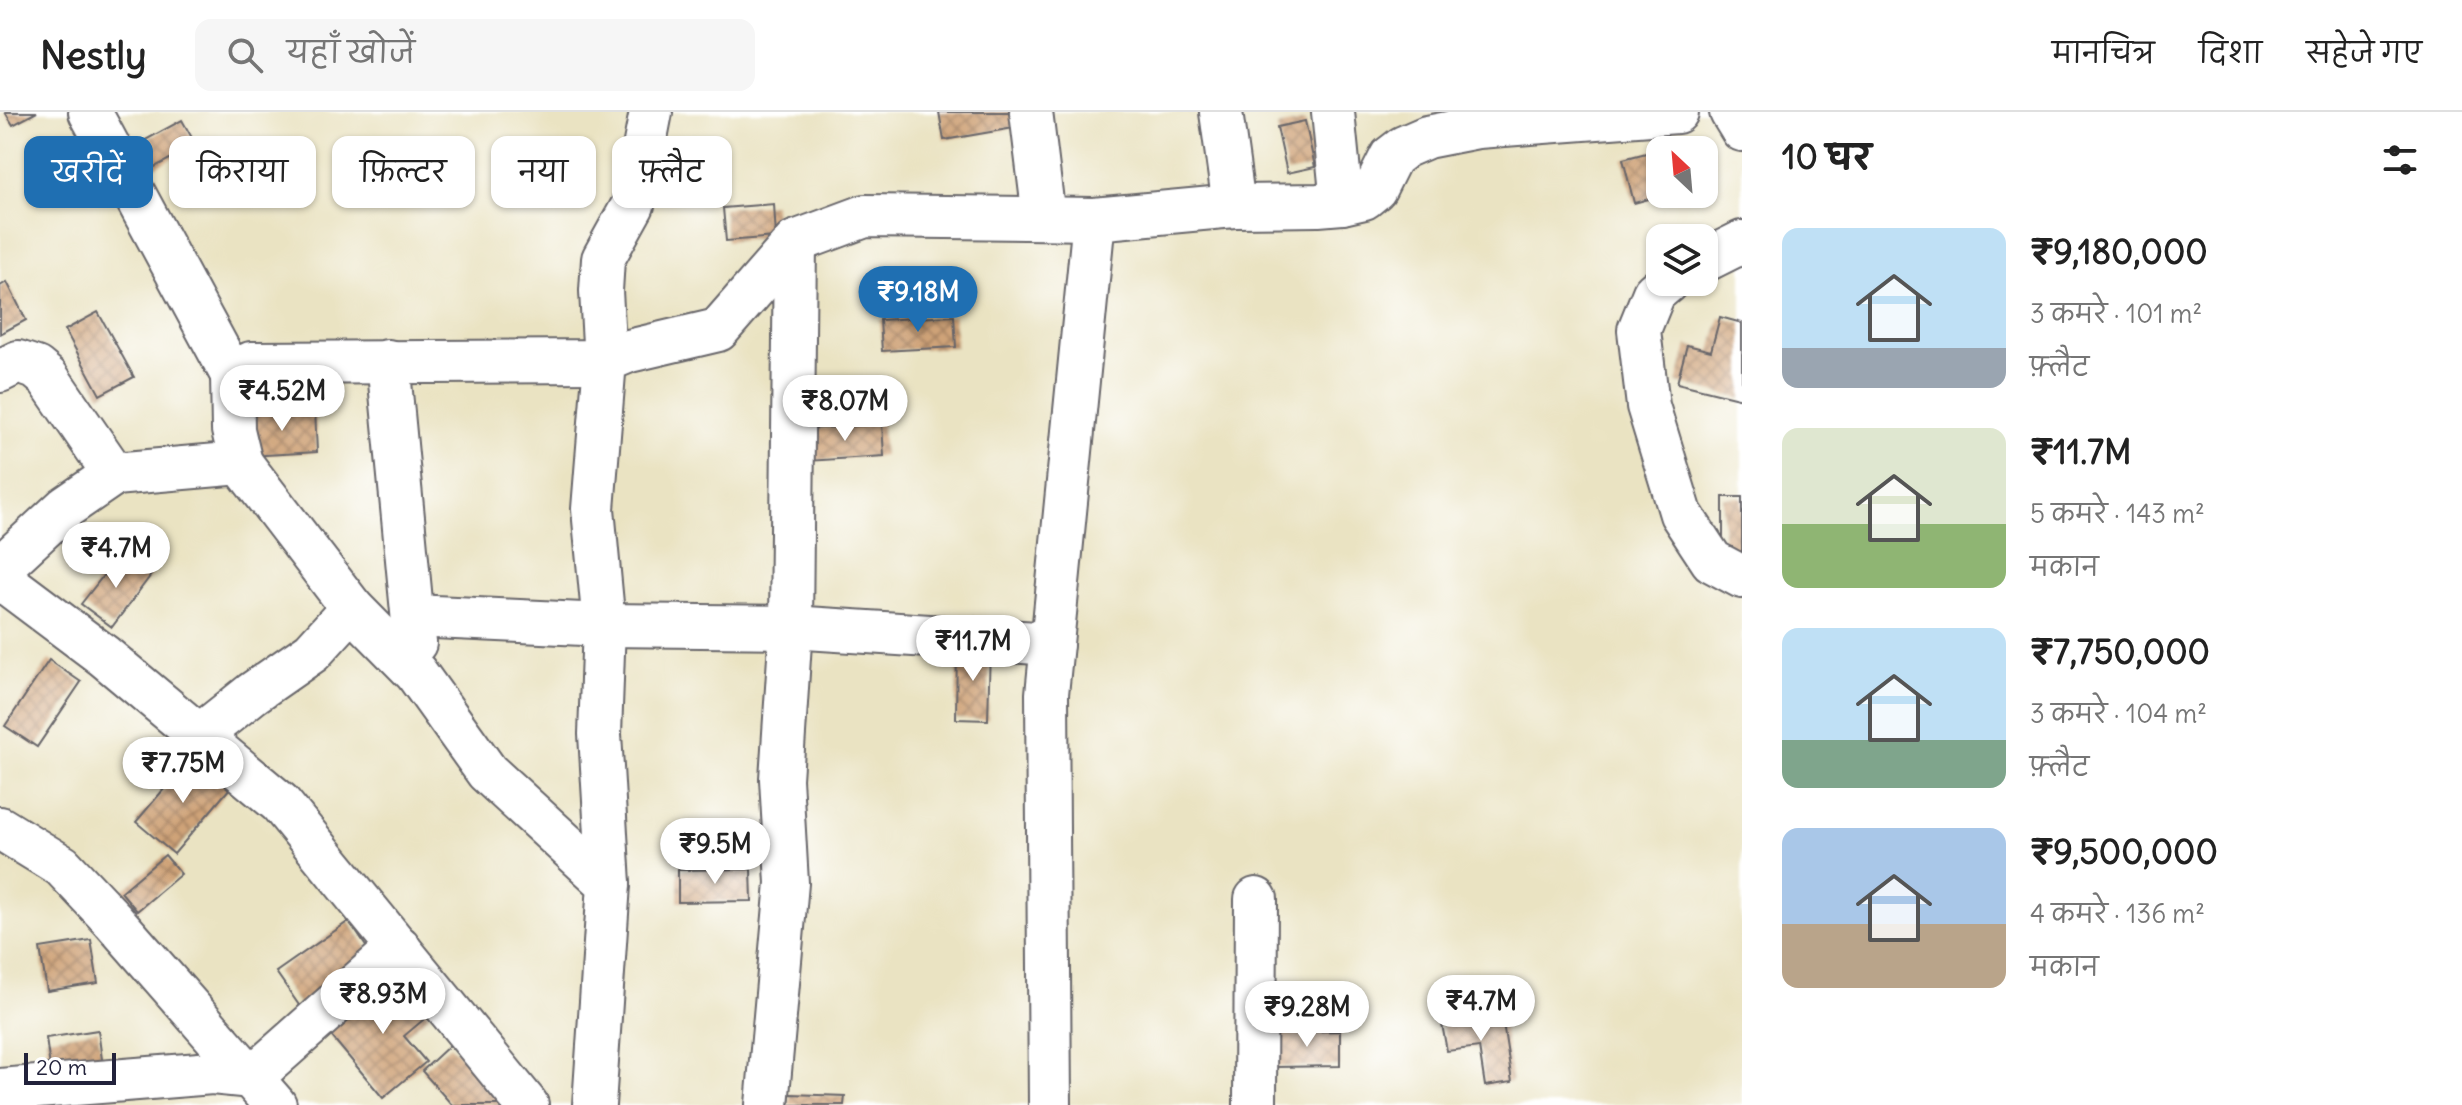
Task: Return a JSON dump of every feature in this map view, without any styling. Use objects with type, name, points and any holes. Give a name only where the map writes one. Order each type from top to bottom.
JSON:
[{"type":"street","points":[[90,112],[232,375],[233,430],[241,463],[352,608],[416,673],[487,772],[609,884]]},
{"type":"street","points":[[594,1105],[609,884],[600,734],[604,625],[593,509],[605,361],[601,291],[603,259],[633,205],[651,112]]},
{"type":"street","points":[[1031,112],[1044,218]]},
{"type":"street","points":[[1221,112],[1234,206]]},
{"type":"street","points":[[1333,112],[1342,203]]},
{"type":"street","points":[[232,375],[251,363],[605,361],[629,351],[718,330],[795,242],[865,216],[1094,219],[1234,206],[1342,203],[1364,198],[1375,189],[1391,157],[1404,147],[1427,137],[1478,127],[1677,112]]},
{"type":"street","points":[[1731,112],[1742,130]]},
{"type":"street","points":[[1050,1105],[1047,694],[1094,219]]},
{"type":"street","points":[[767,1105],[787,883],[781,779],[791,627],[795,242]]},
{"type":"street","points":[[1718,254],[1742,242]]},
{"type":"street","points":[[1653,296],[1639,330],[1648,406],[1681,514],[1712,561],[1742,577]]},
{"type":"street","points":[[388,361],[416,673]]},
{"type":"street","points":[[0,371],[18,362],[36,368],[48,378],[114,474]]},
{"type":"street","points":[[0,568],[66,507],[114,474],[241,463]]},
{"type":"street","points":[[0,578],[104,656],[280,803],[527,1105]]},
{"type":"street","points":[[199,736],[312,652],[352,608]]},
{"type":"street","points":[[413,616],[604,625],[791,627],[1052,644]]},
{"type":"street","points":[[0,828],[62,866],[264,1091]]},
{"type":"street","points":[[0,859],[43,854]]},
{"type":"street","points":[[1255,1105],[1256,899]]},
{"type":"street","points":[[264,1091],[399,947]]},
{"type":"street","points":[[0,1090],[212,1073],[264,1091]]},
{"type":"building","points":[[5,112],[37,112],[13,125]]},
{"type":"building","points":[[939,112],[1012,112],[1014,128],[944,140]]},
{"type":"building","points":[[182,120],[191,136],[169,136],[169,160],[153,168],[153,136]]},
{"type":"building","points":[[1305,121],[1315,167],[1287,173],[1277,127]]},
{"type":"building","points":[[1646,153],[1646,200],[1634,203],[1623,159]]},
{"type":"building","points":[[774,204],[776,237],[726,241],[723,208]]},
{"type":"building","points":[[7,282],[26,320],[0,334],[0,286]]},
{"type":"building","points":[[98,312],[134,377],[100,395],[65,330]]},
{"type":"building","points":[[954,316],[956,347],[882,351],[880,320]]},
{"type":"building","points":[[1720,317],[1742,323],[1742,399],[1677,383],[1687,345],[1711,351]]},
{"type":"building","points":[[315,410],[317,452],[248,456],[246,415]]},
{"type":"building","points":[[882,424],[884,456],[807,461],[806,429]]},
{"type":"building","points":[[1723,497],[1742,497],[1742,557],[1723,557]]},
{"type":"building","points":[[121,553],[151,575],[112,627],[81,604]]},
{"type":"building","points":[[957,647],[990,648],[988,720],[956,719]]},
{"type":"building","points":[[49,660],[81,682],[37,747],[5,726]]},
{"type":"building","points":[[192,756],[230,788],[174,854],[136,822]]},
{"type":"building","points":[[165,855],[181,874],[137,911],[121,892]]},
{"type":"building","points":[[751,869],[752,901],[678,902],[678,870]]},
{"type":"building","points":[[349,921],[373,957],[301,1008],[276,972]]},
{"type":"building","points":[[91,940],[98,983],[47,991],[40,948]]},
{"type":"building","points":[[395,975],[429,1015],[404,1036],[426,1062],[383,1098],[328,1032]]},
{"type":"building","points":[[1501,1010],[1512,1082],[1485,1086],[1479,1047],[1447,1051],[1441,1019]]},
{"type":"building","points":[[98,1030],[103,1067],[51,1075],[46,1038]]},
{"type":"building","points":[[1340,1031],[1340,1066],[1275,1067],[1274,1032]]},
{"type":"building","points":[[450,1045],[502,1102],[499,1105],[452,1105],[422,1071]]},
{"type":"building","points":[[790,1094],[845,1096],[844,1105],[789,1105]]}]
